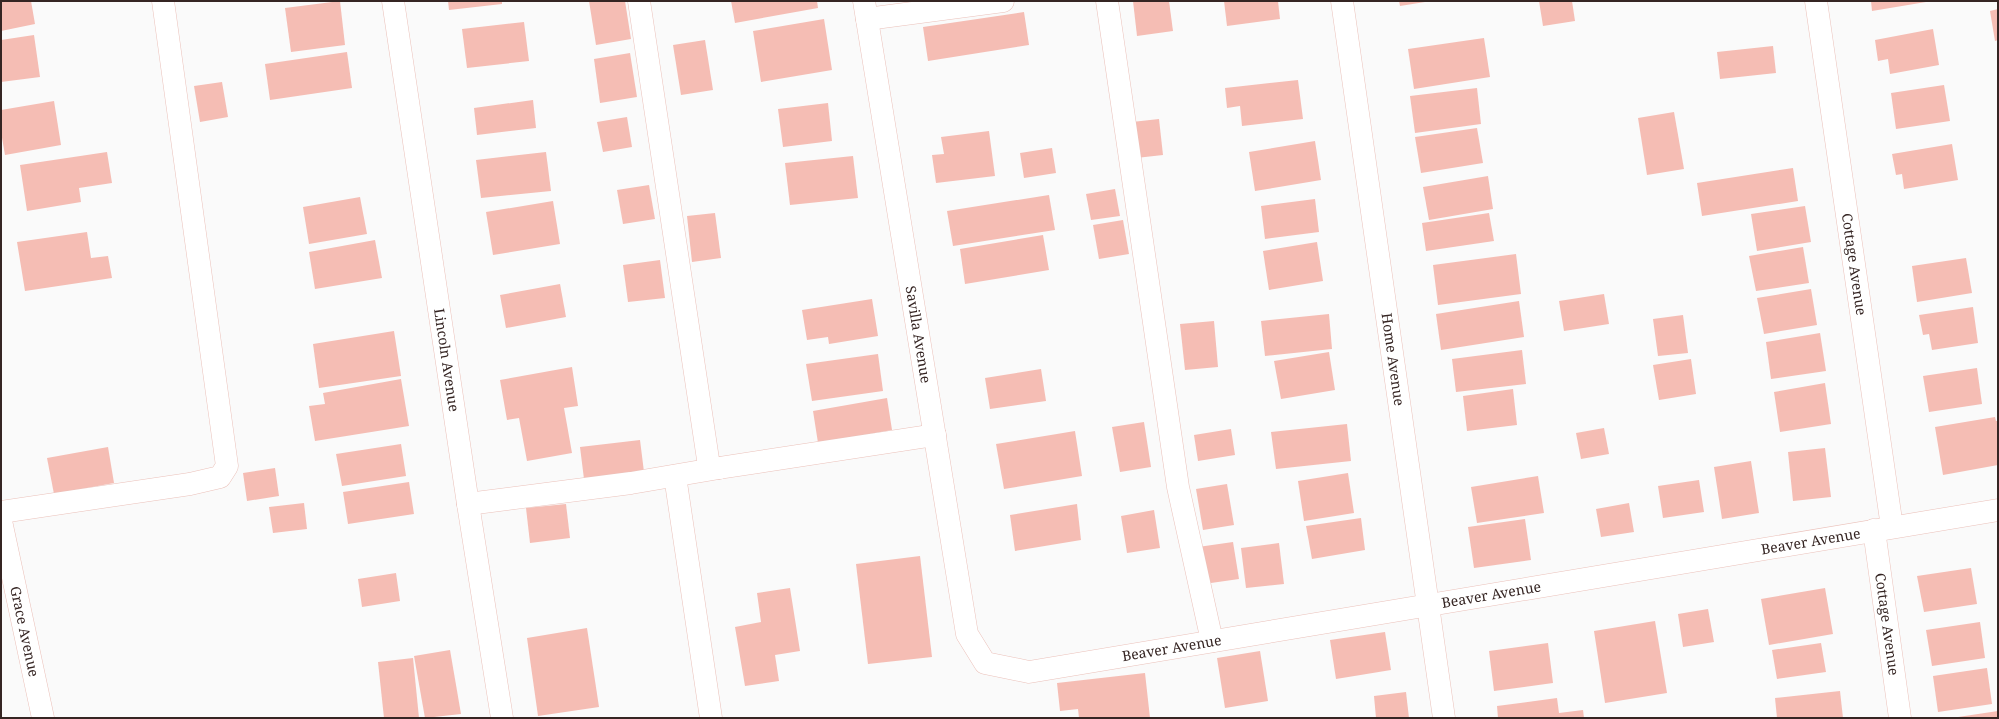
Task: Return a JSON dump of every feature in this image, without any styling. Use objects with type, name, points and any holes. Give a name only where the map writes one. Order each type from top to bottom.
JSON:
[{"type":"street","points":[[1,512],[190,484],[220,477],[227,466],[163,1]]},
{"type":"street","name":"Lincoln Avenue","points":[[394,1],[468,504],[502,718]]},
{"type":"street","points":[[639,1],[709,466],[719,468]]},
{"type":"street","points":[[865,10],[1003,1]]},
{"type":"street","points":[[1107,1],[1178,487],[1212,641]]},
{"type":"street","name":"Home Avenue","points":[[1342,1],[1444,718]]},
{"type":"street","name":"Cottage Avenue","points":[[1816,1],[1883,528],[1900,718]]},
{"type":"street","name":"Savilla Avenue","points":[[865,10],[967,634],[985,663]]},
{"type":"street","points":[[468,504],[631,483],[935,435]]},
{"type":"street","points":[[675,476],[711,718]]},
{"type":"street","name":"Beaver Avenue","points":[[985,663],[1029,672],[1883,528],[1998,510]]},
{"type":"street","name":"Grace Avenue","points":[[1,521],[43,718]]},
{"type":"building","points":[[1,1],[31,1],[35,24],[1,31]]},
{"type":"building","points":[[340,1],[345,45],[291,52],[285,8]]},
{"type":"building","points":[[448,1],[502,1],[502,4],[449,10]]},
{"type":"building","points":[[589,1],[625,1],[631,39],[596,45]]},
{"type":"building","points":[[731,1],[817,1],[818,8],[735,23]]},
{"type":"building","points":[[1133,1],[1169,1],[1173,31],[1137,36]]},
{"type":"building","points":[[1224,1],[1278,1],[1280,19],[1227,26]]},
{"type":"building","points":[[1399,1],[1425,1],[1425,2],[1400,6]]},
{"type":"building","points":[[1539,1],[1572,1],[1575,21],[1543,26]]},
{"type":"building","points":[[1871,1],[1926,1],[1926,2],[1872,11]]},
{"type":"building","points":[[1998,9],[1998,40],[1995,41],[1990,11]]},
{"type":"building","points":[[1024,12],[1029,45],[928,61],[923,27]]},
{"type":"building","points":[[824,19],[832,70],[761,82],[753,31]]},
{"type":"building","points":[[524,22],[529,61],[467,68],[462,29]]},
{"type":"building","points":[[1933,29],[1939,65],[1890,74],[1888,59],[1878,61],[1875,40]]},
{"type":"building","points":[[34,35],[40,77],[1,82],[1,40]]},
{"type":"building","points":[[1484,38],[1490,77],[1414,89],[1408,49]]},
{"type":"building","points":[[705,40],[713,90],[681,95],[673,45]]},
{"type":"building","points":[[1773,46],[1776,73],[1720,79],[1717,52]]},
{"type":"building","points":[[347,52],[352,88],[270,100],[265,64]]},
{"type":"building","points":[[630,53],[637,97],[600,103],[594,59]]},
{"type":"building","points":[[1298,80],[1303,119],[1242,126],[1240,106],[1227,108],[1225,88]]},
{"type":"building","points":[[222,82],[228,117],[200,122],[194,86]]},
{"type":"building","points":[[1944,85],[1950,121],[1896,129],[1891,93]]},
{"type":"building","points":[[1477,88],[1481,124],[1415,133],[1410,96]]},
{"type":"building","points":[[533,100],[536,128],[477,135],[474,108]]},
{"type":"building","points":[[54,101],[61,145],[5,155],[1,132],[1,110]]},
{"type":"building","points":[[828,103],[832,141],[783,147],[778,109]]},
{"type":"building","points":[[1674,112],[1684,169],[1647,175],[1638,118]]},
{"type":"building","points":[[627,117],[632,147],[603,152],[597,122]]},
{"type":"building","points":[[1159,119],[1163,155],[1136,158],[1132,122]]},
{"type":"building","points":[[1477,128],[1483,163],[1421,173],[1415,137]]},
{"type":"building","points":[[989,131],[995,176],[936,183],[932,155],[944,154],[941,137]]},
{"type":"building","points":[[1315,141],[1321,180],[1255,191],[1249,152]]},
{"type":"building","points":[[1952,144],[1958,180],[1904,189],[1902,174],[1896,175],[1892,154]]},
{"type":"building","points":[[1052,148],[1056,173],[1024,178],[1020,153]]},
{"type":"building","points":[[107,152],[112,183],[79,188],[81,202],[27,211],[20,165]]},
{"type":"building","points":[[546,152],[551,191],[481,198],[476,160]]},
{"type":"building","points":[[853,156],[858,198],[790,205],[785,163]]},
{"type":"building","points":[[1793,168],[1798,201],[1702,216],[1697,183]]},
{"type":"building","points":[[1488,176],[1493,209],[1429,220],[1423,187]]},
{"type":"building","points":[[649,185],[655,219],[623,224],[617,190]]},
{"type":"building","points":[[1115,189],[1120,216],[1091,220],[1086,194]]},
{"type":"building","points":[[1049,195],[1055,230],[953,246],[947,211]]},
{"type":"building","points":[[360,197],[367,234],[309,244],[303,207]]},
{"type":"building","points":[[1315,199],[1319,232],[1265,239],[1261,206]]},
{"type":"building","points":[[553,201],[560,244],[493,255],[486,212]]},
{"type":"building","points":[[1805,206],[1811,242],[1757,251],[1751,214]]},
{"type":"building","points":[[715,213],[721,258],[692,262],[687,216]]},
{"type":"building","points":[[1489,213],[1494,241],[1426,251],[1422,223]]},
{"type":"building","points":[[1123,220],[1129,254],[1099,259],[1093,225]]},
{"type":"building","points":[[87,232],[91,258],[108,256],[112,278],[25,291],[17,242]]},
{"type":"building","points":[[1043,235],[1049,270],[965,284],[960,249]]},
{"type":"building","points":[[375,240],[382,278],[315,289],[309,252]]},
{"type":"building","points":[[1317,242],[1323,281],[1269,290],[1263,251]]},
{"type":"building","points":[[1803,247],[1809,283],[1756,291],[1749,256]]},
{"type":"building","points":[[1516,254],[1521,294],[1438,305],[1433,265]]},
{"type":"building","points":[[1966,258],[1972,293],[1917,302],[1912,266]]},
{"type":"building","points":[[660,260],[665,298],[628,302],[623,265]]},
{"type":"building","points":[[560,284],[566,317],[506,328],[500,295]]},
{"type":"building","points":[[1811,289],[1817,325],[1764,334],[1757,298]]},
{"type":"building","points":[[1604,294],[1609,324],[1564,331],[1559,301]]},
{"type":"building","points":[[872,299],[878,336],[829,344],[828,337],[807,340],[802,310]]},
{"type":"building","points":[[1519,301],[1524,337],[1441,350],[1436,314]]},
{"type":"building","points":[[1973,307],[1978,343],[1932,350],[1929,334],[1923,335],[1919,315]]},
{"type":"building","points":[[1329,314],[1332,349],[1265,356],[1261,321]]},
{"type":"building","points":[[1683,315],[1688,353],[1658,356],[1653,319]]},
{"type":"building","points":[[1214,321],[1218,367],[1185,370],[1180,324]]},
{"type":"building","points":[[394,331],[401,376],[319,388],[313,344]]},
{"type":"building","points":[[1820,333],[1826,371],[1771,379],[1766,342]]},
{"type":"building","points":[[1522,350],[1526,384],[1456,392],[1452,359]]},
{"type":"building","points":[[1329,352],[1335,390],[1281,399],[1274,361]]},
{"type":"building","points":[[878,354],[883,391],[812,401],[806,364]]},
{"type":"building","points":[[1691,359],[1696,394],[1659,400],[1653,365]]},
{"type":"building","points":[[572,367],[578,406],[564,408],[572,453],[527,461],[519,418],[507,420],[500,380]]},
{"type":"building","points":[[1977,368],[1982,404],[1929,412],[1923,376]]},
{"type":"building","points":[[1041,369],[1046,401],[990,409],[985,378]]},
{"type":"building","points":[[401,379],[409,426],[315,441],[309,406],[325,404],[323,393]]},
{"type":"building","points":[[1825,383],[1831,424],[1780,432],[1774,392]]},
{"type":"building","points":[[1513,389],[1517,425],[1467,431],[1463,396]]},
{"type":"building","points":[[887,398],[892,430],[818,443],[813,411]]},
{"type":"building","points":[[1995,417],[1996,421],[1998,421],[1998,465],[1943,475],[1935,427]]},
{"type":"building","points":[[1144,422],[1151,467],[1120,472],[1112,427]]},
{"type":"building","points":[[1347,424],[1351,461],[1276,469],[1271,432]]},
{"type":"building","points":[[1604,428],[1609,454],[1581,459],[1576,433]]},
{"type":"building","points":[[1231,429],[1235,455],[1198,461],[1194,435]]},
{"type":"building","points":[[1075,431],[1082,476],[1004,489],[996,444]]},
{"type":"building","points":[[640,440],[644,472],[584,479],[580,447]]},
{"type":"building","points":[[401,444],[406,476],[342,486],[336,454]]},
{"type":"building","points":[[108,447],[114,483],[54,494],[47,458]]},
{"type":"building","points":[[1825,448],[1831,497],[1793,501],[1788,452]]},
{"type":"building","points":[[1751,461],[1759,513],[1722,519],[1714,467]]},
{"type":"building","points":[[275,468],[279,496],[247,501],[243,473]]},
{"type":"building","points":[[1348,473],[1354,513],[1304,521],[1298,481]]},
{"type":"building","points":[[1538,476],[1544,513],[1477,523],[1471,487]]},
{"type":"building","points":[[1699,480],[1704,512],[1663,518],[1658,486]]},
{"type":"building","points":[[409,482],[414,514],[348,524],[343,492]]},
{"type":"building","points":[[1227,484],[1234,525],[1203,530],[1196,489]]},
{"type":"building","points":[[304,503],[307,529],[273,533],[269,507]]},
{"type":"building","points":[[1629,503],[1634,532],[1601,537],[1596,509]]},
{"type":"building","points":[[566,504],[570,538],[530,543],[526,508]]},
{"type":"building","points":[[1077,504],[1081,540],[1015,551],[1010,515]]},
{"type":"building","points":[[1154,510],[1160,548],[1127,553],[1121,516]]},
{"type":"building","points":[[1361,518],[1365,550],[1312,559],[1306,526]]},
{"type":"building","points":[[1525,519],[1531,560],[1474,568],[1468,527]]},
{"type":"building","points":[[1233,542],[1239,579],[1204,584],[1198,547]]},
{"type":"building","points":[[1279,543],[1284,584],[1246,588],[1241,548]]},
{"type":"building","points":[[920,556],[932,657],[868,664],[856,564]]},
{"type":"building","points":[[1971,568],[1977,604],[1924,612],[1917,576]]},
{"type":"building","points":[[396,573],[400,601],[362,607],[358,579]]},
{"type":"building","points":[[790,588],[800,651],[775,655],[779,681],[745,686],[735,627],[761,622],[757,593]]},
{"type":"building","points":[[1825,588],[1833,634],[1769,645],[1761,599]]},
{"type":"building","points":[[1708,609],[1714,642],[1683,647],[1678,614]]},
{"type":"building","points":[[1655,621],[1667,693],[1605,703],[1594,631]]},
{"type":"building","points":[[1980,622],[1985,658],[1932,666],[1926,630]]},
{"type":"building","points":[[587,628],[599,707],[538,716],[527,638]]},
{"type":"building","points":[[1385,632],[1391,670],[1336,679],[1330,640]]},
{"type":"building","points":[[1548,643],[1553,683],[1494,691],[1489,651]]},
{"type":"building","points":[[1821,643],[1826,672],[1777,679],[1772,650]]},
{"type":"building","points":[[450,650],[461,714],[425,718],[414,656]]},
{"type":"building","points":[[1260,651],[1268,701],[1225,708],[1217,658]]},
{"type":"building","points":[[413,658],[419,718],[384,718],[378,662]]},
{"type":"building","points":[[1987,668],[1992,704],[1938,712],[1933,676]]},
{"type":"building","points":[[1145,673],[1150,718],[1079,718],[1078,709],[1060,711],[1057,683]]},
{"type":"building","points":[[1840,691],[1843,718],[1777,718],[1775,698]]},
{"type":"building","points":[[1406,692],[1409,718],[1376,718],[1374,696]]},
{"type":"building","points":[[1557,698],[1559,713],[1583,710],[1584,718],[1498,718],[1497,706]]},
{"type":"building","points":[[1998,711],[1998,718],[1958,718],[1958,717]]}]
